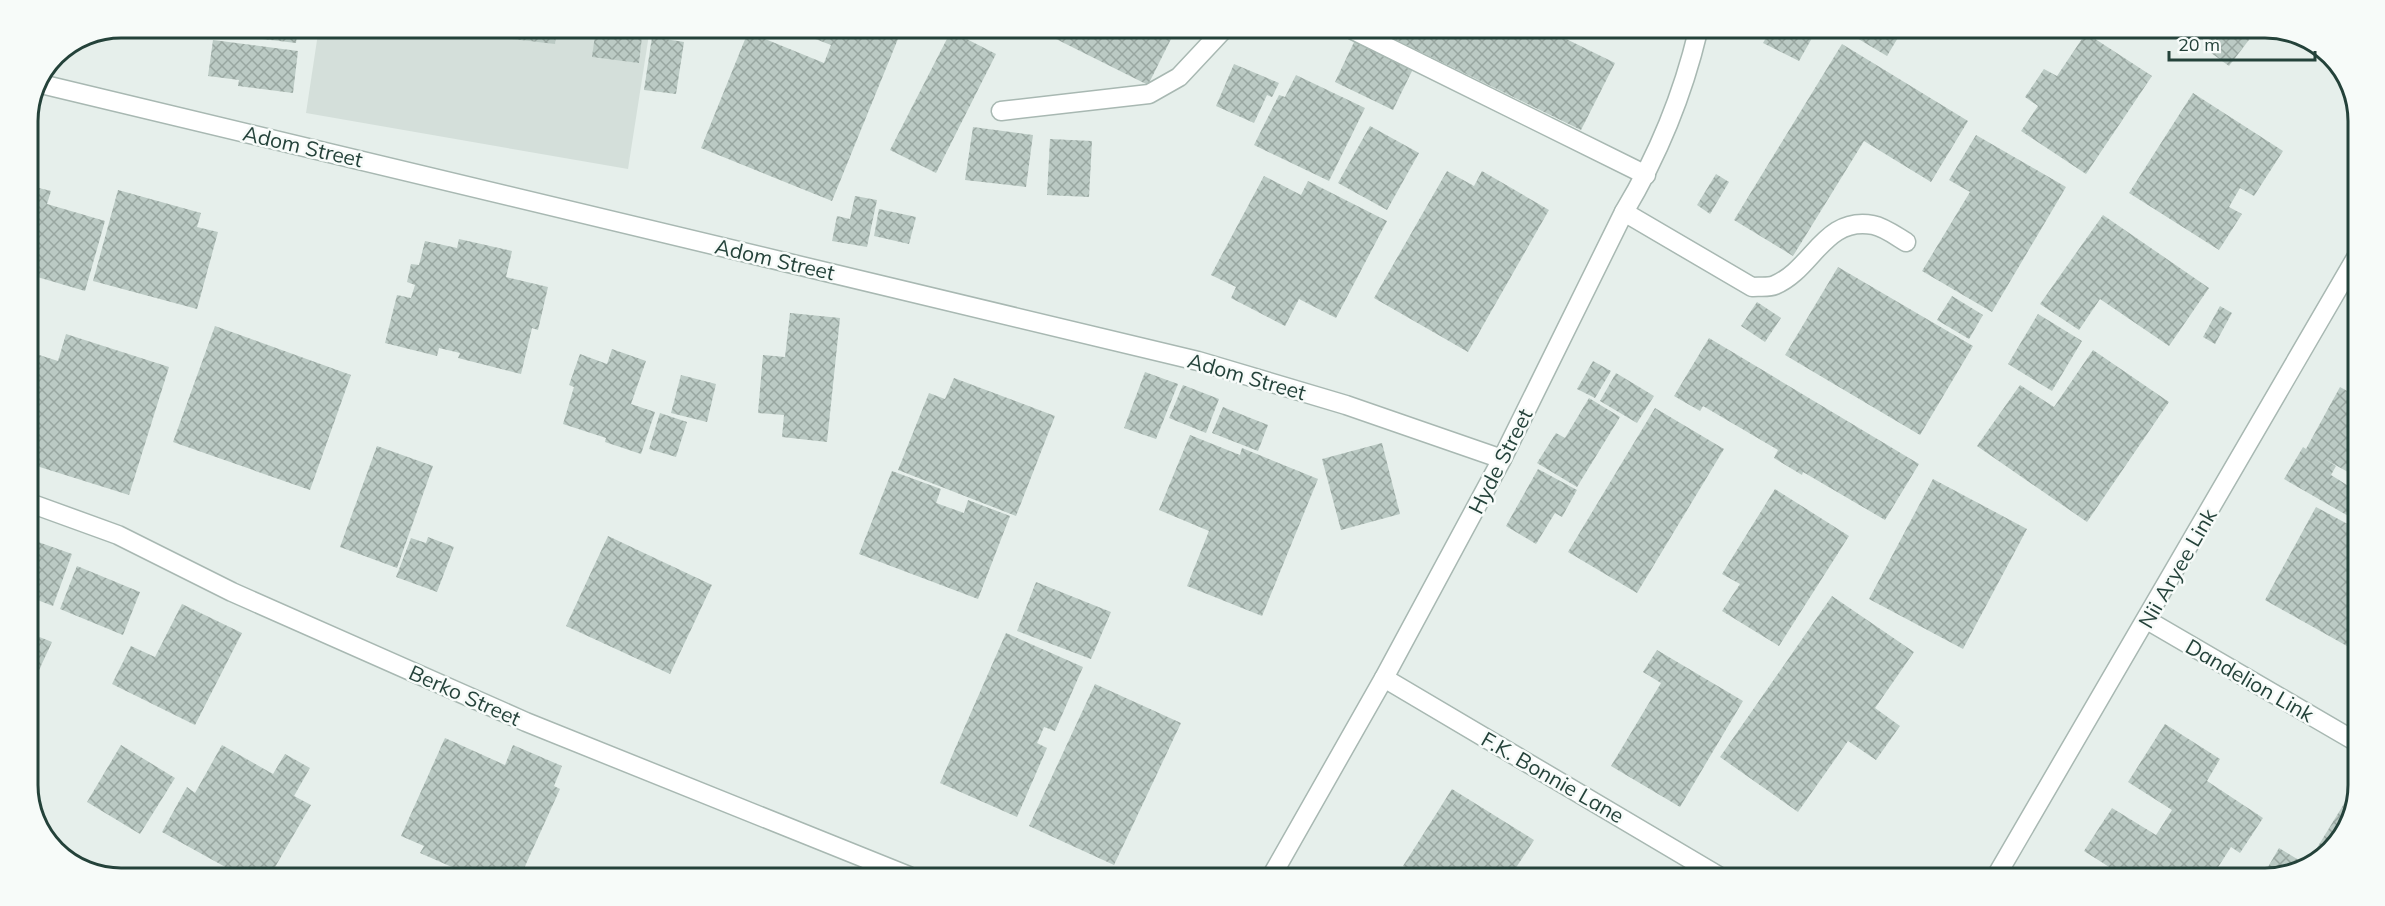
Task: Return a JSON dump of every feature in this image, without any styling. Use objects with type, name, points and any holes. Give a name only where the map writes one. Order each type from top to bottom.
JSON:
[{"type":"street","points":[[1001,111],[1149,94],[1179,77],[1216,38]]},
{"type":"street","points":[[1369,38],[1646,175]]},
{"type":"street","name":"Hyde Street","points":[[1276,868],[1384,678],[1503,459],[1624,212],[1646,175],[1689,65],[1696,38]]},
{"type":"street","name":"Adom Street","points":[[46,85],[1198,361],[1346,405],[1503,459]]},
{"type":"street","points":[[1624,212],[1752,287],[1774,286],[1795,271],[1830,235],[1851,223],[1875,225],[1906,242]]},
{"type":"street","name":"Nii Aryee Link","points":[[2001,868],[2347,273]]},
{"type":"street","name":"Berko Street","points":[[38,506],[118,535],[232,592],[526,722],[889,868]]},
{"type":"street","name":"Dandelion Link","points":[[2146,620],[2348,736]]},
{"type":"street","name":"F.K. Bonnie Lane","points":[[1384,678],[1705,868]]},
{"type":"shaded area","points":[[317,38],[648,38],[628,169],[306,113]]},
{"type":"building","points":[[254,38],[297,38],[296,43]]},
{"type":"building","points":[[503,38],[556,38],[555,44]]},
{"type":"building","points":[[595,38],[642,38],[639,63],[592,57]]},
{"type":"building","points":[[652,38],[684,42],[676,94],[644,90]]},
{"type":"building","points":[[746,38],[763,38],[824,63],[831,45],[813,38],[898,38],[832,201],[701,148]]},
{"type":"building","points":[[947,38],[965,38],[996,54],[936,173],[890,150]]},
{"type":"building","points":[[1054,38],[1172,38],[1148,85]]},
{"type":"building","points":[[1392,38],[1564,38],[1615,63],[1581,130]]},
{"type":"building","points":[[1766,38],[1812,38],[1799,61],[1763,43]]},
{"type":"building","points":[[1857,38],[1898,38],[1887,56]]},
{"type":"building","points":[[2083,38],[2094,38],[2152,76],[2086,174],[2021,131],[2038,106],[2025,97],[2044,69],[2057,76]]},
{"type":"building","points":[[2210,38],[2250,38],[2229,66],[2203,47]]},
{"type":"building","points":[[213,40],[298,51],[293,93],[238,86],[239,80],[208,76]]},
{"type":"building","points":[[1355,40],[1413,69],[1393,110],[1335,82]]},
{"type":"building","points":[[1842,44],[1968,121],[1931,182],[1864,141],[1793,256],[1734,220]]},
{"type":"building","points":[[1234,64],[1279,83],[1272,97],[1267,95],[1254,123],[1216,106]]},
{"type":"building","points":[[1296,75],[1365,108],[1329,181],[1254,145],[1279,95],[1285,97]]},
{"type":"building","points":[[2193,93],[2283,151],[2254,196],[2240,188],[2229,207],[2242,214],[2219,250],[2129,193]]},
{"type":"building","points":[[1370,126],[1419,153],[1387,210],[1338,183]]},
{"type":"building","points":[[973,127],[1033,135],[1026,187],[965,180]]},
{"type":"building","points":[[1976,135],[2066,187],[1992,312],[1922,271],[1970,192],[1949,180]]},
{"type":"building","points":[[1050,139],[1092,141],[1089,197],[1047,195]]},
{"type":"building","points":[[1447,171],[1474,186],[1482,171],[1549,210],[1468,352],[1374,298]]},
{"type":"building","points":[[1716,174],[1729,182],[1710,214],[1697,205]]},
{"type":"building","points":[[1264,176],[1301,195],[1308,181],[1387,221],[1336,318],[1299,299],[1285,326],[1231,298],[1236,287],[1211,275]]},
{"type":"building","points":[[38,188],[51,191],[47,204],[105,221],[85,291],[38,277]]},
{"type":"building","points":[[118,190],[201,213],[197,227],[218,232],[197,309],[93,281]]},
{"type":"building","points":[[855,196],[877,200],[867,247],[832,241],[837,216],[850,219]]},
{"type":"building","points":[[879,209],[916,217],[909,244],[874,236]]},
{"type":"building","points":[[2103,215],[2209,288],[2169,346],[2100,299],[2079,330],[2040,304]]},
{"type":"building","points":[[459,239],[512,251],[506,277],[548,287],[538,330],[532,328],[521,374],[458,358],[460,353],[439,348],[437,356],[385,343],[397,295],[411,298],[415,285],[407,282],[411,264],[419,265],[425,241],[457,248]]},
{"type":"building","points":[[1838,267],[1973,346],[1920,435],[1785,355]]},
{"type":"building","points":[[1952,296],[1983,315],[1969,339],[1937,320]]},
{"type":"building","points":[[1757,302],[1781,318],[1765,342],[1741,326]]},
{"type":"building","points":[[2220,306],[2232,313],[2215,344],[2203,337]]},
{"type":"building","points":[[790,313],[840,318],[827,442],[782,437],[784,415],[758,413],[763,355],[785,357]]},
{"type":"building","points":[[2038,314],[2082,341],[2052,391],[2008,364]]},
{"type":"building","points":[[215,326],[351,375],[310,490],[173,442]]},
{"type":"building","points":[[66,334],[169,367],[129,495],[38,466],[38,355],[58,361]]},
{"type":"building","points":[[1709,338],[1919,464],[1885,520],[1803,472],[1802,475],[1774,458],[1778,450],[1703,406],[1700,411],[1674,396]]},
{"type":"building","points":[[612,349],[646,361],[631,404],[655,412],[641,454],[605,442],[606,438],[563,424],[574,387],[569,385],[580,354],[607,364]]},
{"type":"building","points":[[2093,350],[2169,402],[2087,522],[1977,446],[2020,385],[2054,407]]},
{"type":"building","points":[[1593,361],[1611,371],[1595,398],[1577,389]]},
{"type":"building","points":[[1145,372],[1178,384],[1156,439],[1124,428]]},
{"type":"building","points":[[1616,373],[1654,396],[1637,423],[1600,401]]},
{"type":"building","points":[[681,375],[716,384],[707,422],[671,413]]},
{"type":"building","points":[[954,378],[1055,416],[1016,516],[898,470],[929,393],[945,399]]},
{"type":"building","points":[[1183,385],[1219,399],[1206,433],[1169,418]]},
{"type":"building","points":[[2340,387],[2347,391],[2348,472],[2323,458],[2336,466],[2331,475],[2348,485],[2348,516],[2284,479],[2303,447],[2306,449]]},
{"type":"building","points":[[1589,398],[1620,417],[1577,487],[1537,463],[1556,433],[1565,438]]},
{"type":"building","points":[[1223,407],[1268,425],[1258,451],[1212,433]]},
{"type":"building","points":[[1655,408],[1724,449],[1637,593],[1568,552]]},
{"type":"building","points":[[660,413],[687,422],[676,457],[649,449]]},
{"type":"building","points":[[1190,435],[1240,455],[1242,448],[1318,479],[1262,616],[1187,586],[1209,531],[1159,510]]},
{"type":"building","points":[[1382,443],[1400,514],[1341,530],[1322,459]]},
{"type":"building","points":[[377,446],[433,466],[397,568],[340,547]]},
{"type":"building","points":[[1538,469],[1577,490],[1562,517],[1555,513],[1536,544],[1506,526]]},
{"type":"building","points":[[892,471],[941,489],[936,503],[964,513],[968,500],[1010,516],[978,599],[859,554]]},
{"type":"building","points":[[1933,479],[2027,529],[1963,649],[1869,599]]},
{"type":"building","points":[[1775,489],[1849,536],[1779,646],[1722,611],[1740,584],[1722,574]]},
{"type":"building","points":[[2316,507],[2348,524],[2348,647],[2265,600]]},
{"type":"building","points":[[608,536],[712,585],[670,674],[566,626]]},
{"type":"building","points":[[428,537],[454,547],[437,592],[396,577],[411,538],[426,543]]},
{"type":"building","points":[[38,542],[72,554],[53,606],[38,600]]},
{"type":"building","points":[[77,566],[140,592],[123,635],[60,609]]},
{"type":"building","points":[[1036,582],[1111,612],[1091,659],[1017,631]]},
{"type":"building","points":[[1832,596],[1914,652],[1875,708],[1900,726],[1876,760],[1848,741],[1798,812],[1720,757]]},
{"type":"building","points":[[182,604],[242,633],[195,725],[112,684],[131,646],[155,657]]},
{"type":"building","points":[[1006,633],[1083,667],[1055,731],[1044,727],[1037,743],[1047,748],[1017,817],[940,783]]},
{"type":"building","points":[[38,636],[52,642],[38,672]]},
{"type":"building","points":[[1657,650],[1743,701],[1680,807],[1611,766],[1661,683],[1643,672]]},
{"type":"building","points":[[1095,684],[1181,723],[1114,865],[1029,826]]},
{"type":"building","points":[[2165,724],[2220,759],[2207,781],[2263,818],[2240,853],[2231,847],[2218,868],[2111,868],[2084,851],[2112,808],[2156,835],[2172,810],[2128,782]]},
{"type":"building","points":[[445,738],[505,765],[513,745],[562,766],[554,786],[560,789],[524,868],[454,868],[420,853],[424,846],[401,836]]},
{"type":"building","points":[[121,745],[175,778],[140,834],[87,802]]},
{"type":"building","points":[[222,745],[273,774],[285,754],[310,768],[294,796],[311,805],[274,868],[227,868],[162,832],[187,787],[195,793]]},
{"type":"building","points":[[1452,789],[1534,840],[1516,868],[1406,868],[1403,866]]},
{"type":"building","points":[[2346,801],[2336,827],[2315,851]]},
{"type":"building","points":[[2279,848],[2300,861],[2281,867],[2268,868]]}]
